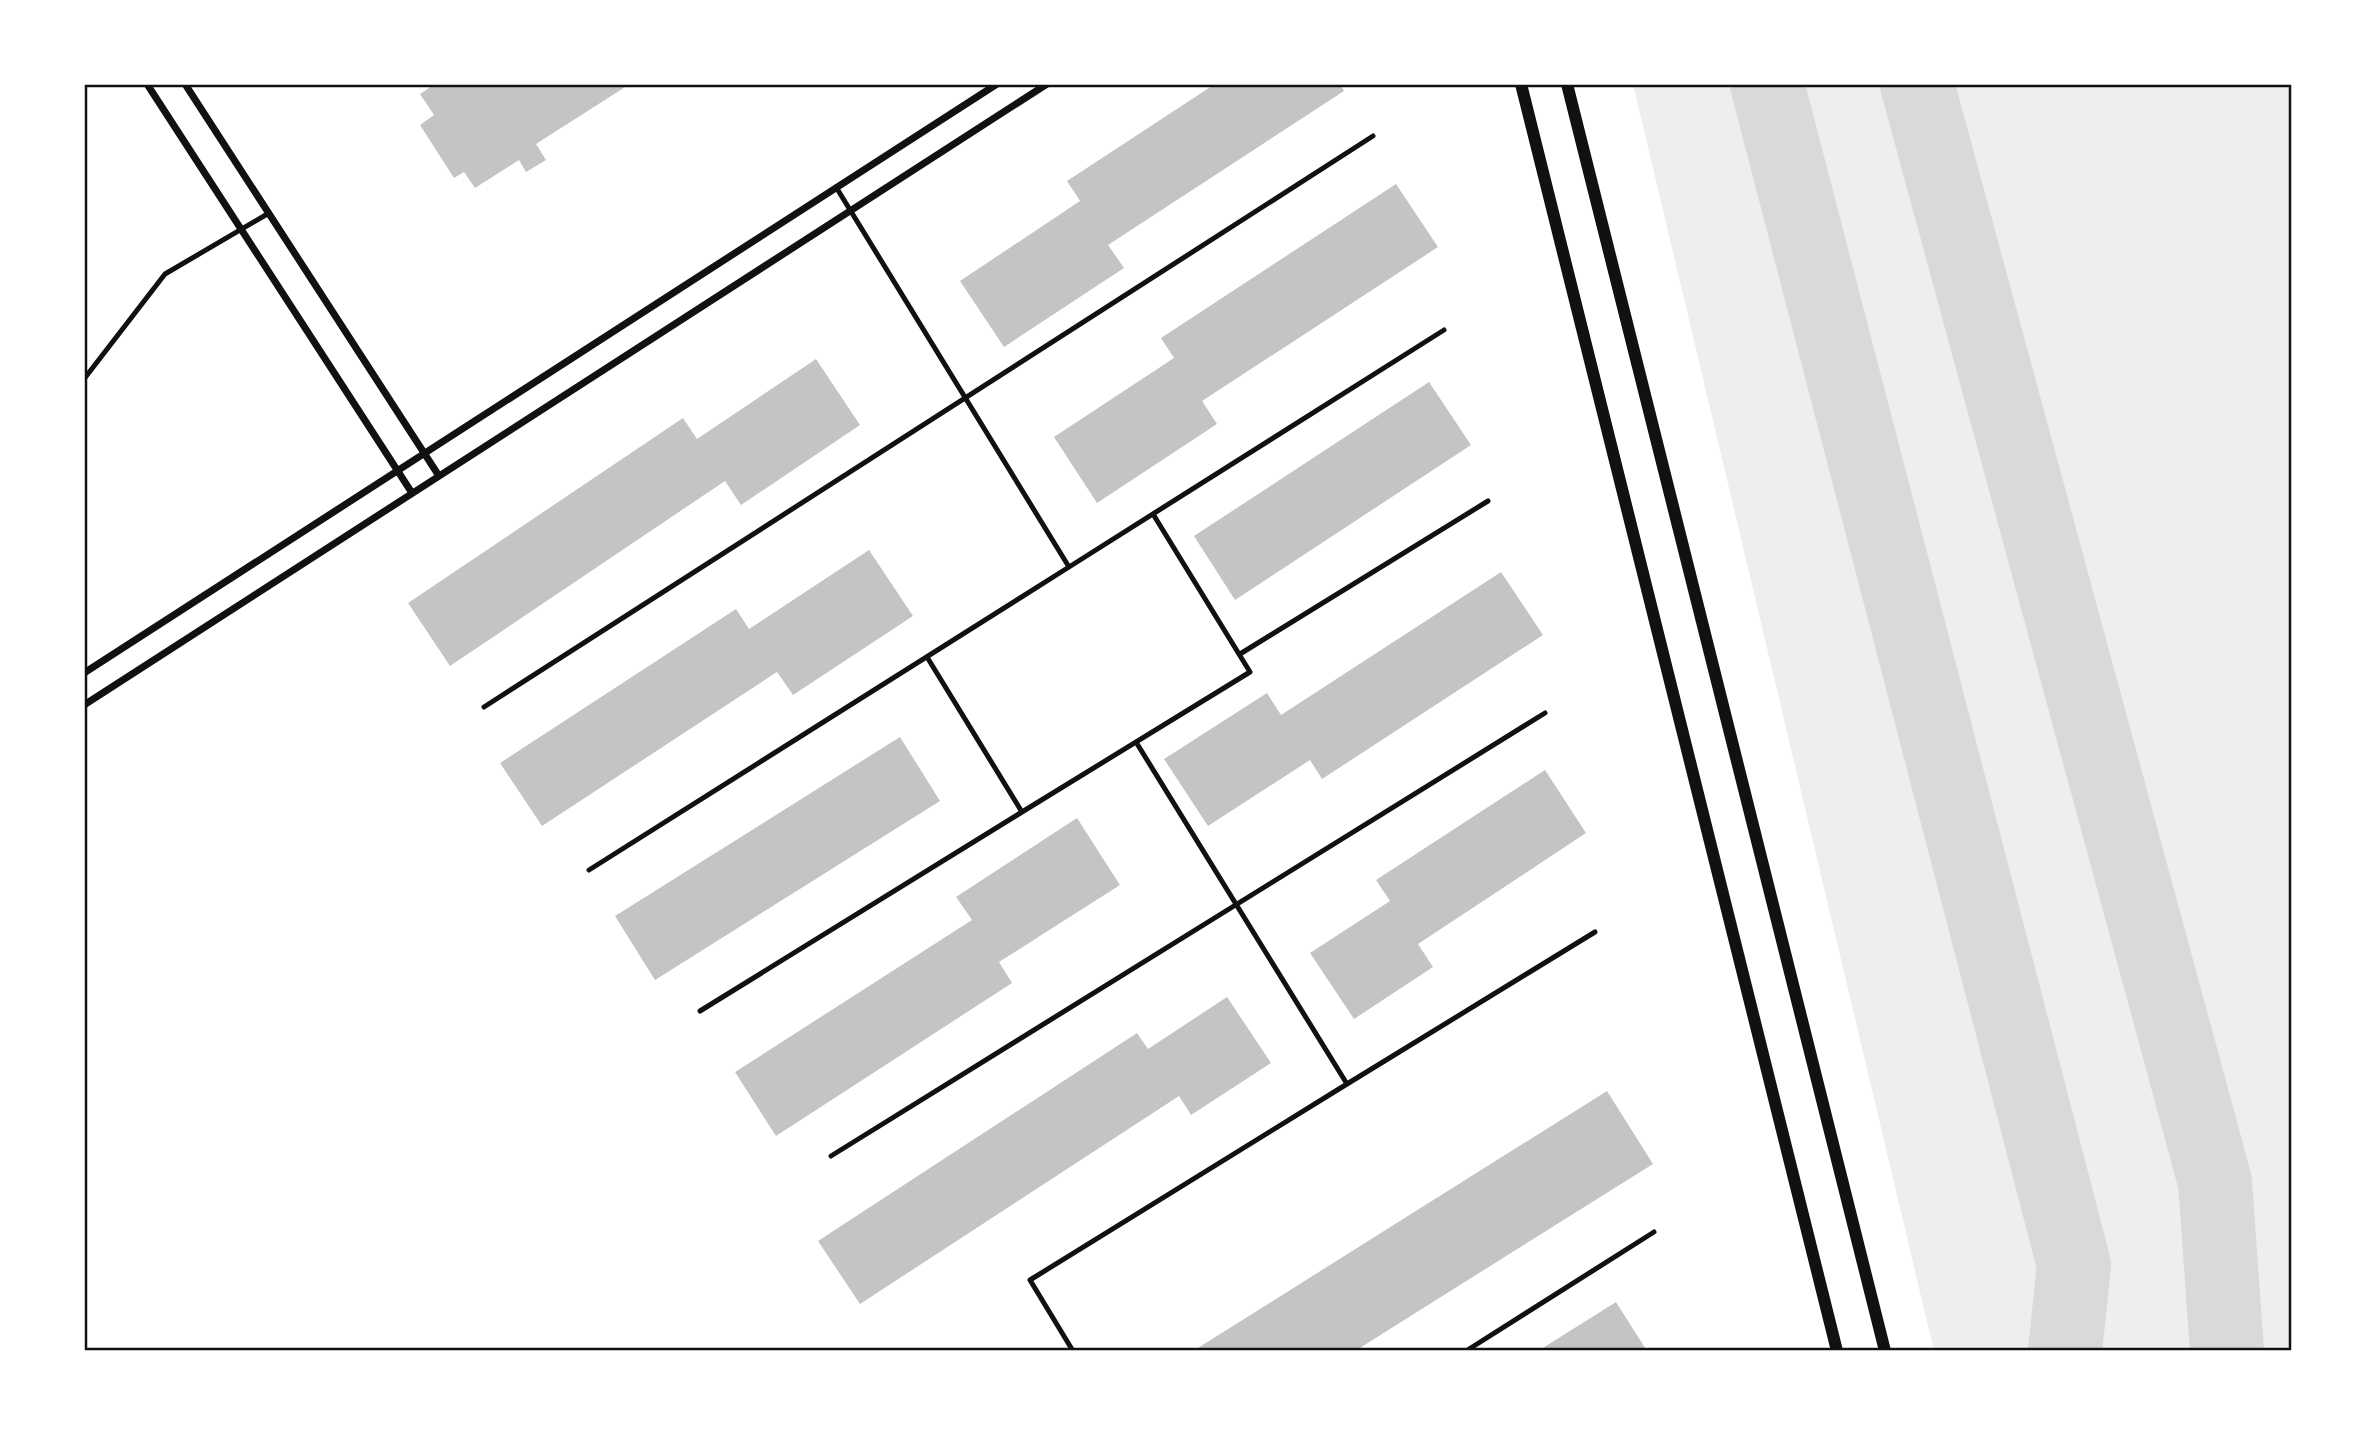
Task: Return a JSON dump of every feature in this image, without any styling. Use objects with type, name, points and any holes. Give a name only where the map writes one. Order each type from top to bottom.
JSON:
[{"type":"street","points":[[147,84],[412,493]]},
{"type":"street","points":[[185,84],[439,476]]},
{"type":"street","points":[[84,673],[997,84]]},
{"type":"street","points":[[84,705],[1047,84]]},
{"type":"street","points":[[1521,84],[1837,1351]]},
{"type":"street","points":[[1567,84],[1885,1351]]},
{"type":"lane","points":[[484,707],[1373,136]]},
{"type":"lane","points":[[836,187],[1069,567]]},
{"type":"lane","points":[[84,379],[165,274],[269,213]]},
{"type":"lane","points":[[589,870],[1444,330]]},
{"type":"lane","points":[[1240,654],[1488,501]]},
{"type":"lane","points":[[700,1010],[1250,672],[1153,514]]},
{"type":"lane","points":[[927,657],[1023,812]]},
{"type":"lane","points":[[831,1156],[1545,713]]},
{"type":"lane","points":[[1136,742],[1347,1084]]},
{"type":"lane","points":[[1073,1351],[1030,1280],[1595,932]]},
{"type":"lane","points":[[1466,1351],[1654,1232]]},
{"type":"shaded area","points":[[1633,84],[2292,84],[2292,1351],[1934,1351]]},
{"type":"building","points":[[435,84],[630,84],[536,144],[546,160],[526,172],[519,160],[475,188],[464,172],[454,178],[420,125],[434,115],[420,94]]},
{"type":"building","points":[[1215,84],[1340,84],[1344,91],[1108,245],[1124,268],[1004,347],[960,281],[1080,201],[1067,181]]},
{"type":"building","points":[[1396,184],[1438,247],[1202,401],[1217,424],[1097,503],[1054,437],[1174,358],[1161,338]]},
{"type":"building","points":[[816,359],[860,425],[741,505],[725,481],[450,666],[408,603],[683,418],[697,439]]},
{"type":"building","points":[[1429,382],[1471,445],[1235,600],[1194,536]]},
{"type":"building","points":[[869,550],[913,616],[793,695],[777,672],[542,826],[500,763],[736,609],[749,629]]},
{"type":"building","points":[[1501,572],[1543,635],[1322,779],[1310,760],[1208,826],[1164,759],[1267,693],[1281,715]]},
{"type":"building","points":[[900,737],[940,801],[655,980],[615,916]]},
{"type":"building","points":[[1545,770],[1586,833],[1418,944],[1433,967],[1354,1019],[1310,953],[1390,901],[1376,880]]},
{"type":"building","points":[[1077,818],[1120,885],[999,962],[1012,983],[776,1136],[735,1072],[972,920],[956,897]]},
{"type":"building","points":[[1227,997],[1271,1063],[1191,1115],[1179,1096],[860,1304],[818,1241],[1137,1033],[1148,1049]]},
{"type":"building","points":[[1607,1091],[1653,1164],[1355,1351],[1193,1351]]},
{"type":"building","points":[[1616,1302],[1647,1351],[1538,1351]]},
{"type":"waterway","points":[[1767,84],[2074,1265],[2065,1351]]},
{"type":"waterway","points":[[1917,84],[2215,1182],[2227,1351]]}]
